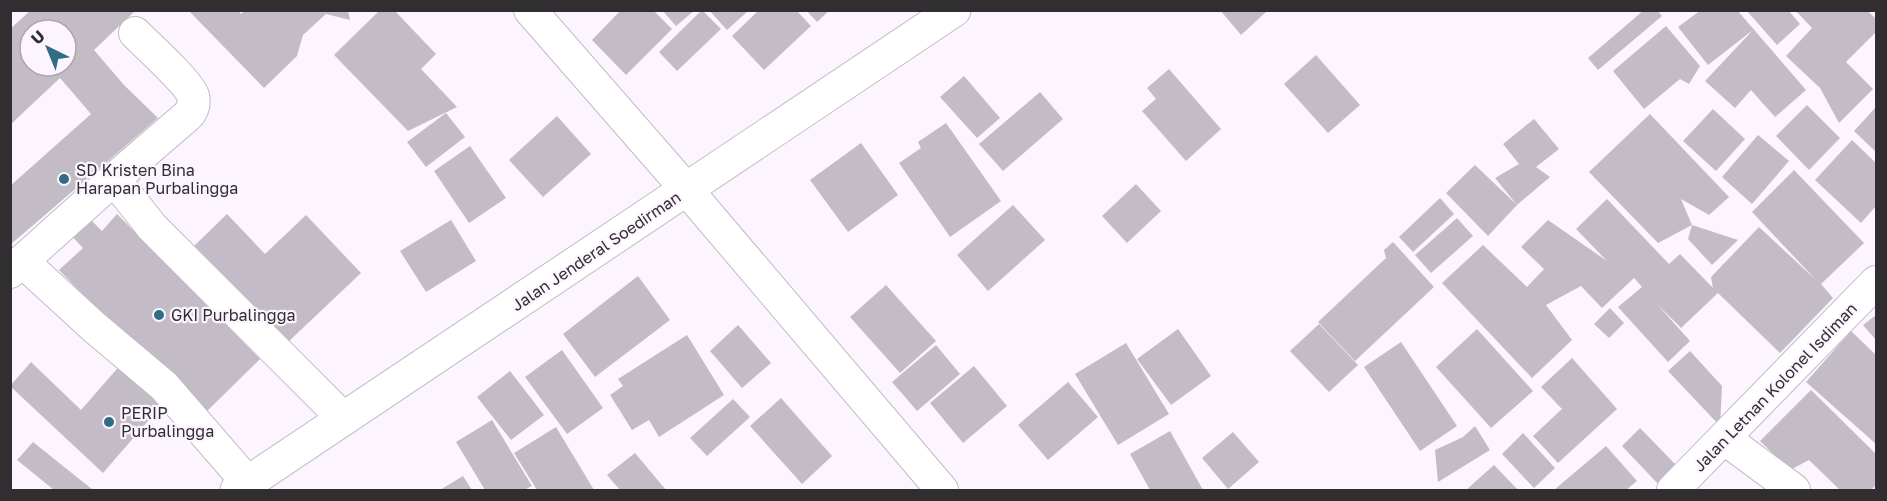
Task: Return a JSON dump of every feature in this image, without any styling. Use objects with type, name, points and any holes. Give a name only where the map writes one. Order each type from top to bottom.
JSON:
[{"type":"main road","name":"Jalan Jenderal Soedirman","points":[[242,487],[954,10]]},
{"type":"street","points":[[530,10],[687,190],[942,490]]},
{"type":"street","points":[[135,33],[189,90],[194,105],[192,112],[16,266],[164,386],[242,487]]},
{"type":"street","points":[[114,179],[152,227],[344,419]]},
{"type":"street","name":"Jalan Letnan Kolonel Isdiman","points":[[1673,490],[1876,282]]},
{"type":"street","points":[[1725,439],[1794,490]]},
{"type":"building","points":[[31,10],[136,10],[94,50],[124,85],[158,118],[10,245],[10,186],[91,114],[60,78],[78,78],[78,18],[22,18]]},
{"type":"building","points":[[188,10],[238,10],[241,14],[245,10],[348,10],[350,20],[326,14],[303,35],[297,56],[264,88]]},
{"type":"building","points":[[380,10],[394,10],[436,54],[421,69],[457,107],[408,131],[334,55]]},
{"type":"building","points":[[621,10],[653,10],[672,29],[626,75],[592,40]]},
{"type":"building","points":[[662,10],[695,10],[676,26]]},
{"type":"building","points":[[702,10],[721,29],[677,71],[659,52]]},
{"type":"building","points":[[709,10],[749,10],[727,30]]},
{"type":"building","points":[[759,10],[796,10],[811,26],[764,70],[732,36]]},
{"type":"building","points":[[806,10],[830,10],[817,22]]},
{"type":"building","points":[[1220,10],[1265,10],[1266,12],[1241,35]]},
{"type":"building","points":[[1644,10],[1657,10],[1662,16],[1598,70],[1588,58]]},
{"type":"building","points":[[1701,10],[1737,10],[1806,90],[1775,117],[1751,90],[1735,108],[1705,81],[1753,30],[1708,65],[1678,27]]},
{"type":"building","points":[[1746,10],[1788,10],[1800,24],[1777,45]]},
{"type":"building","points":[[1795,10],[1867,10],[1876,19],[1876,32],[1846,62],[1873,89],[1839,123],[1820,88],[1786,56],[1812,28]]},
{"type":"building","points":[[18,22],[18,78],[60,78],[10,125],[10,29]]},
{"type":"building","points":[[1666,26],[1700,66],[1689,84],[1680,79],[1644,109],[1613,71]]},
{"type":"building","points":[[1316,55],[1360,105],[1328,133],[1284,84]]},
{"type":"building","points":[[1169,69],[1221,129],[1186,161],[1142,111],[1156,99],[1147,88]]},
{"type":"building","points":[[964,76],[1000,118],[977,138],[940,97]]},
{"type":"building","points":[[1040,92],[1063,119],[1003,171],[979,144]]},
{"type":"building","points":[[1807,105],[1840,138],[1809,170],[1776,136]]},
{"type":"building","points":[[1876,107],[1876,152],[1854,131]]},
{"type":"building","points":[[1713,109],[1745,139],[1716,171],[1683,141]]},
{"type":"building","points":[[446,113],[465,137],[426,167],[407,142]]},
{"type":"building","points":[[1650,114],[1729,197],[1709,215],[1681,199],[1692,225],[1658,243],[1589,172]]},
{"type":"building","points":[[557,116],[591,154],[543,197],[509,160]]},
{"type":"building","points":[[1534,119],[1559,149],[1536,167],[1550,177],[1517,205],[1495,178],[1519,164],[1503,144]]},
{"type":"building","points":[[946,123],[1001,201],[950,237],[899,163],[921,148],[918,142]]},
{"type":"building","points":[[1758,135],[1789,161],[1752,204],[1722,177]]},
{"type":"building","points":[[1852,140],[1876,163],[1876,206],[1861,223],[1815,180]]},
{"type":"building","points":[[861,143],[898,195],[848,232],[810,180]]},
{"type":"building","points":[[470,146],[506,198],[469,223],[434,171]]},
{"type":"building","points":[[1475,165],[1517,205],[1488,236],[1446,193]]},
{"type":"building","points":[[1794,170],[1864,243],[1821,284],[1833,298],[1780,353],[1718,293],[1681,328],[1656,303],[1690,341],[1668,362],[1618,307],[1642,287],[1634,278],[1602,308],[1581,286],[1546,305],[1572,340],[1532,378],[1442,283],[1483,245],[1527,287],[1544,269],[1521,247],[1548,220],[1607,261],[1576,229],[1607,199],[1669,264],[1680,254],[1713,288],[1711,277],[1759,227],[1816,280],[1752,212]]},
{"type":"building","points":[[1136,184],[1161,211],[1127,243],[1102,216]]},
{"type":"building","points":[[1440,198],[1454,214],[1413,252],[1399,237]]},
{"type":"building","points":[[1013,205],[1045,240],[988,291],[957,255]]},
{"type":"building","name":"GKI Purbalingga","points":[[83,212],[102,231],[117,214],[260,359],[202,416],[59,270],[83,248],[65,229]]},
{"type":"building","points":[[227,214],[265,254],[306,215],[361,273],[287,343],[194,246]]},
{"type":"building","points":[[1457,218],[1473,236],[1431,273],[1415,255]]},
{"type":"building","points":[[451,220],[476,261],[426,292],[400,251]]},
{"type":"building","points":[[1692,225],[1738,240],[1712,265],[1688,239]]},
{"type":"building","points":[[1393,242],[1434,287],[1355,361],[1318,322],[1386,258],[1384,250]]},
{"type":"building","points":[[638,276],[670,320],[595,377],[563,334]]},
{"type":"building","points":[[886,285],[936,341],[900,373],[850,317]]},
{"type":"building","points":[[1610,308],[1624,323],[1609,338],[1594,324]]},
{"type":"building","points":[[1876,315],[1876,340],[1863,325]]},
{"type":"building","points":[[1319,324],[1358,365],[1329,392],[1290,351]]},
{"type":"building","points":[[738,325],[771,363],[742,388],[710,351]]},
{"type":"building","points":[[1178,329],[1211,376],[1171,405],[1137,359]]},
{"type":"building","points":[[1477,329],[1533,391],[1491,428],[1436,367]]},
{"type":"building","points":[[1851,331],[1876,355],[1876,444],[1806,382]]},
{"type":"building","points":[[687,335],[724,395],[659,437],[649,420],[632,430],[610,395],[623,386],[618,379]]},
{"type":"building","points":[[1401,342],[1457,426],[1420,451],[1364,367]]},
{"type":"building","points":[[1126,343],[1169,414],[1118,445],[1075,374]]},
{"type":"building","points":[[936,345],[960,374],[917,411],[892,382]]},
{"type":"building","points":[[562,350],[603,408],[567,434],[525,377]]},
{"type":"building","points":[[1690,351],[1722,386],[1720,426],[1668,371]]},
{"type":"building","points":[[1572,358],[1617,409],[1558,463],[1533,436],[1562,409],[1541,387]]},
{"type":"building","name":"PERIP Purbalingga","points":[[31,362],[81,410],[123,362],[167,399],[103,473],[10,386]]},
{"type":"building","points":[[974,366],[1007,406],[963,443],[930,403]]},
{"type":"building","points":[[510,371],[544,415],[511,440],[477,397]]},
{"type":"building","points":[[1068,382],[1098,417],[1048,460],[1018,425]]},
{"type":"building","points":[[1811,390],[1876,454],[1876,485],[1871,490],[1840,490],[1809,460],[1790,470],[1760,441]]},
{"type":"building","points":[[781,398],[832,456],[802,484],[750,426]]},
{"type":"building","points":[[733,399],[750,417],[707,456],[690,438]]},
{"type":"building","points":[[492,420],[532,486],[524,490],[485,490],[456,442]]},
{"type":"building","points":[[1475,426],[1490,450],[1438,482],[1435,450],[1463,437]]},
{"type":"building","points":[[556,427],[594,490],[537,490],[514,453]]},
{"type":"building","points":[[1640,428],[1678,467],[1659,485],[1622,446]]},
{"type":"building","points":[[1170,431],[1203,490],[1150,490],[1130,454]]},
{"type":"building","points":[[1233,432],[1259,462],[1228,489],[1202,458]]},
{"type":"building","points":[[1523,433],[1555,468],[1534,488],[1502,454]]},
{"type":"building","points":[[33,442],[93,490],[54,490],[17,460]]},
{"type":"building","points":[[1606,446],[1637,481],[1626,490],[1554,490]]},
{"type":"building","points":[[635,453],[666,490],[620,490],[607,475]]},
{"type":"building","points":[[1494,465],[1518,490],[1466,490]]},
{"type":"building","points":[[463,476],[472,490],[440,490]]},
{"type":"place","name":"SD Kristen Bina Harapan Purbalingga","points":[[64,179]]},
{"type":"place","name":"GKI Purbalingga","points":[[159,315]]},
{"type":"place","name":"PERIP Purbalingga","points":[[109,422]]}]
